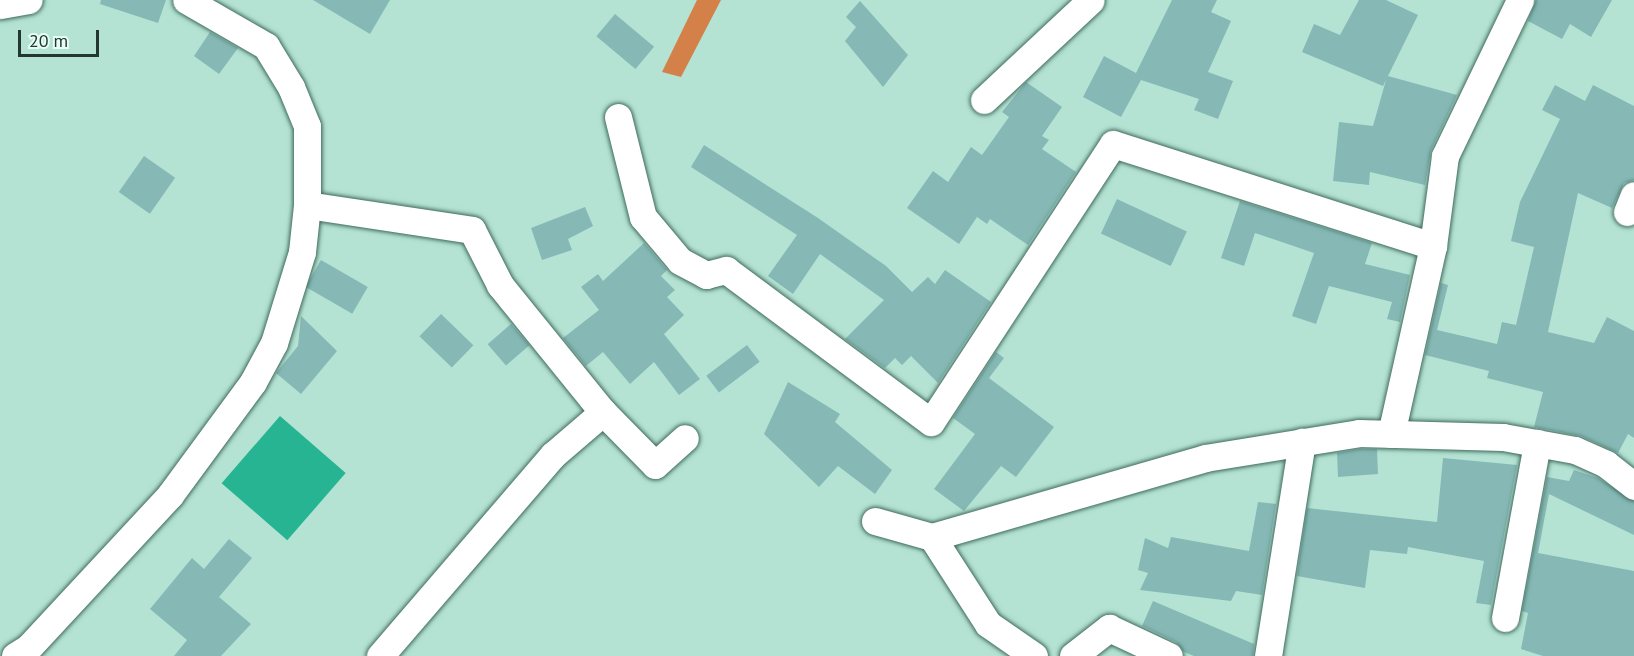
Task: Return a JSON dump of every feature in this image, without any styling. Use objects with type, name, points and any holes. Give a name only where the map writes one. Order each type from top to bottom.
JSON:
[{"type":"street","points":[[0,5],[29,0]]},
{"type":"street","points":[[15,656],[28,648],[170,495],[253,382],[274,343],[302,252],[307,205],[307,126],[291,87],[266,46],[186,0]]},
{"type":"street","points":[[984,100],[1091,0]]},
{"type":"street","points":[[1390,434],[1433,246],[1445,156],[1520,0]]},
{"type":"street","points":[[618,117],[644,217],[680,261],[706,275],[726,270],[931,422],[1113,144],[1433,246]]},
{"type":"street","points":[[307,205],[472,230],[500,285],[603,412],[655,465],[685,438]]},
{"type":"street","points":[[380,656],[553,455],[603,412]]},
{"type":"street","points":[[875,521],[932,537],[1205,458],[1359,433],[1503,437],[1575,450],[1606,464],[1634,486]]},
{"type":"street","points":[[1268,656],[1302,442]]},
{"type":"street","points":[[1505,618],[1537,443]]},
{"type":"street","points":[[932,537],[988,624],[1034,656]]},
{"type":"street","points":[[1073,656],[1108,628],[1169,656]]},
{"type":"street","points":[[0,651],[4,656]]},
{"type":"shaded area","points":[[697,0],[721,0],[681,77],[662,72]]},
{"type":"shaded area","points":[[280,416],[346,473],[287,540],[222,483]]},
{"type":"building","points":[[101,0],[166,0],[158,23],[100,4]]},
{"type":"building","points":[[313,0],[390,0],[370,34]]},
{"type":"building","points":[[1172,0],[1217,0],[1211,12],[1231,21],[1208,72],[1233,81],[1218,119],[1194,110],[1199,99],[1141,80],[1121,117],[1083,97],[1104,56],[1136,73]]},
{"type":"building","points":[[1359,0],[1386,0],[1418,15],[1388,76],[1457,95],[1431,150],[1425,185],[1370,172],[1369,185],[1333,181],[1339,122],[1373,126],[1386,80],[1383,86],[1302,52],[1314,24],[1340,35]]},
{"type":"building","points":[[1536,0],[1612,0],[1591,37],[1570,24],[1562,39],[1528,21]]},
{"type":"building","points":[[860,1],[908,55],[883,87],[845,41],[856,27],[846,17]]},
{"type":"building","points":[[615,14],[654,47],[635,69],[596,36]]},
{"type":"building","points":[[210,32],[238,48],[219,74],[194,56]]},
{"type":"building","points":[[1026,82],[1062,107],[1042,136],[1049,140],[1042,149],[1076,172],[1028,245],[990,219],[987,224],[977,217],[959,244],[907,208],[933,171],[948,182],[971,147],[982,155],[1009,117],[1002,112]]},
{"type":"building","points":[[1555,85],[1585,101],[1593,85],[1634,106],[1634,180],[1624,183],[1612,208],[1578,193],[1548,332],[1594,343],[1607,317],[1634,331],[1634,438],[1628,434],[1618,453],[1581,436],[1534,427],[1543,392],[1487,378],[1489,371],[1425,355],[1441,283],[1448,285],[1437,330],[1497,344],[1502,322],[1516,325],[1534,247],[1511,241],[1520,202],[1560,119],[1542,110]]},
{"type":"building","points":[[704,145],[818,218],[886,266],[912,292],[928,277],[935,284],[945,270],[991,302],[938,383],[911,356],[902,365],[895,358],[885,368],[845,339],[884,300],[820,254],[793,294],[768,276],[797,235],[691,167]]},
{"type":"building","points":[[144,156],[175,178],[150,214],[119,192]]},
{"type":"building","points":[[1117,199],[1187,232],[1171,266],[1101,233]]},
{"type":"building","points":[[1240,201],[1372,243],[1365,264],[1410,275],[1400,322],[1387,319],[1392,302],[1329,286],[1316,324],[1292,316],[1314,253],[1255,233],[1244,266],[1221,258]]},
{"type":"building","points":[[585,207],[593,226],[568,239],[572,250],[542,260],[531,228]]},
{"type":"building","points":[[644,243],[667,270],[661,276],[675,290],[667,297],[684,315],[664,334],[700,379],[679,395],[654,362],[630,384],[603,352],[586,366],[563,338],[599,310],[581,287],[598,274],[603,281]]},
{"type":"building","points":[[321,260],[368,287],[352,314],[306,287]]},
{"type":"building","points":[[441,314],[473,345],[452,368],[419,336]]},
{"type":"building","points":[[301,316],[337,351],[301,394],[276,373],[298,346]]},
{"type":"building","points":[[511,324],[529,345],[506,365],[488,344]]},
{"type":"building","points":[[747,345],[760,362],[719,392],[706,376]]},
{"type":"building","points":[[996,352],[1004,358],[989,378],[1054,427],[1016,477],[1001,466],[964,511],[934,489],[975,434],[953,418]]},
{"type":"building","points":[[788,382],[840,414],[835,422],[892,470],[875,494],[838,466],[819,487],[764,434]]},
{"type":"building","points":[[1377,449],[1378,474],[1338,477],[1337,453]]},
{"type":"building","points":[[1443,458],[1517,465],[1491,605],[1476,603],[1484,561],[1408,547],[1407,554],[1370,550],[1365,588],[1297,576],[1307,508],[1437,522]]},
{"type":"building","points":[[1574,470],[1598,478],[1634,501],[1634,535],[1549,494],[1538,553],[1634,571],[1634,656],[1543,656],[1521,649],[1528,613],[1522,611],[1547,477],[1569,481]]},
{"type":"building","points":[[1258,502],[1276,504],[1262,595],[1236,591],[1231,601],[1140,590],[1148,573],[1138,570],[1145,538],[1168,548],[1171,537],[1249,551]]},
{"type":"building","points":[[229,539],[252,558],[219,597],[251,624],[221,656],[174,656],[187,640],[150,609],[192,558],[204,569]]},
{"type":"building","points":[[1153,601],[1254,644],[1253,656],[1194,656],[1184,652],[1176,642],[1142,626]]}]
